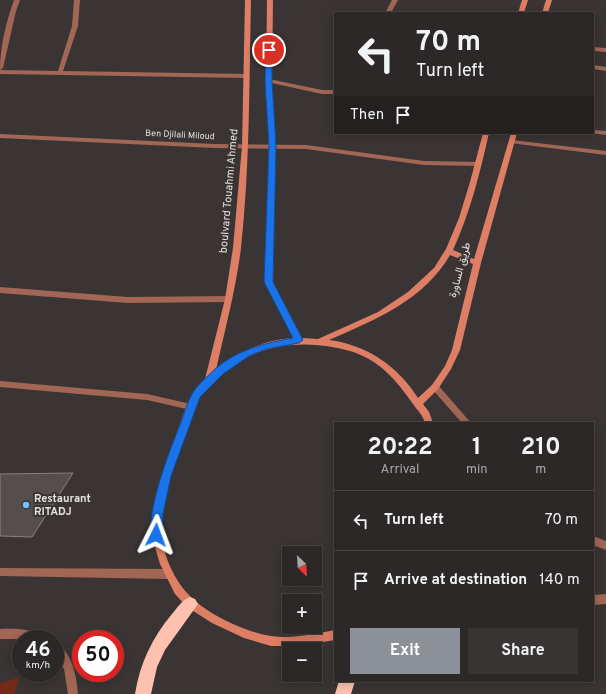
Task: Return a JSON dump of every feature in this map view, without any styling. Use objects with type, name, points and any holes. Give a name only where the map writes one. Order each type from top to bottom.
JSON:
[{"type":"highway","points":[[142,694],[145,674],[155,650],[171,626],[190,604]]},
{"type":"highway","points":[[343,694],[347,682]]},
{"type":"main road","name":"boulvard Touahmi Ahmed","points":[[209,381],[228,299],[237,248],[245,146],[248,0]]},
{"type":"main road","points":[[270,0],[269,81],[272,146],[269,282],[299,340]]},
{"type":"main road","points":[[521,12],[525,0]]},
{"type":"main road","points":[[545,12],[549,0]]},
{"type":"main road","name":"طريق الساورة","points":[[320,341],[387,310],[411,294],[442,262],[457,233],[479,164],[486,134]]},
{"type":"main road","name":"طريق الساورة","points":[[418,404],[435,387],[456,350],[477,263],[514,134]]},
{"type":"main road","points":[[448,251],[477,263]]},
{"type":"main road","points":[[334,635],[316,639],[285,642],[262,639],[234,629],[190,604],[177,587],[161,554],[156,535],[158,514],[166,476],[196,395],[219,371],[246,354],[265,346],[299,340],[320,341],[350,348],[370,356],[390,370],[406,386],[427,414],[429,422]]},
{"type":"street","points":[[0,68],[13,11],[17,0]]},
{"type":"street","points":[[60,73],[75,26],[77,0]]},
{"type":"street","points":[[388,12],[394,0]]},
{"type":"street","points":[[594,49],[606,50]]},
{"type":"street","points":[[594,67],[606,69]]},
{"type":"street","points":[[0,72],[247,76]]},
{"type":"street","points":[[269,81],[322,92],[334,92]]},
{"type":"street","points":[[594,132],[606,134]]},
{"type":"street","name":"Ben Djilali Miloud","points":[[0,136],[306,147],[424,163],[479,164]]},
{"type":"street","points":[[512,142],[606,153]]},
{"type":"street","points":[[0,290],[128,300],[228,299]]},
{"type":"street","points":[[0,384],[147,397],[191,407]]},
{"type":"street","points":[[435,387],[465,422]]},
{"type":"street","points":[[594,540],[606,546]]},
{"type":"street","points":[[0,572],[170,574]]},
{"type":"street","points":[[594,600],[606,599]]},
{"type":"street","points":[[0,634],[12,633]]},
{"type":"street","points":[[64,658],[72,676],[73,694]]},
{"type":"shaded area","points":[[12,679],[12,682],[18,682],[14,694],[0,694],[0,683]]},
{"type":"building","name":"Restaurant RITADJ","points":[[73,473],[32,537],[0,536],[0,474]]},
{"type":"place","name":"Restaurant RITADJ","points":[[26,505]]},
{"type":"route","points":[[156,535],[160,496],[175,448],[196,395],[219,371],[246,354],[265,346],[284,341],[299,340],[284,315],[269,282],[272,146],[269,50]]}]
